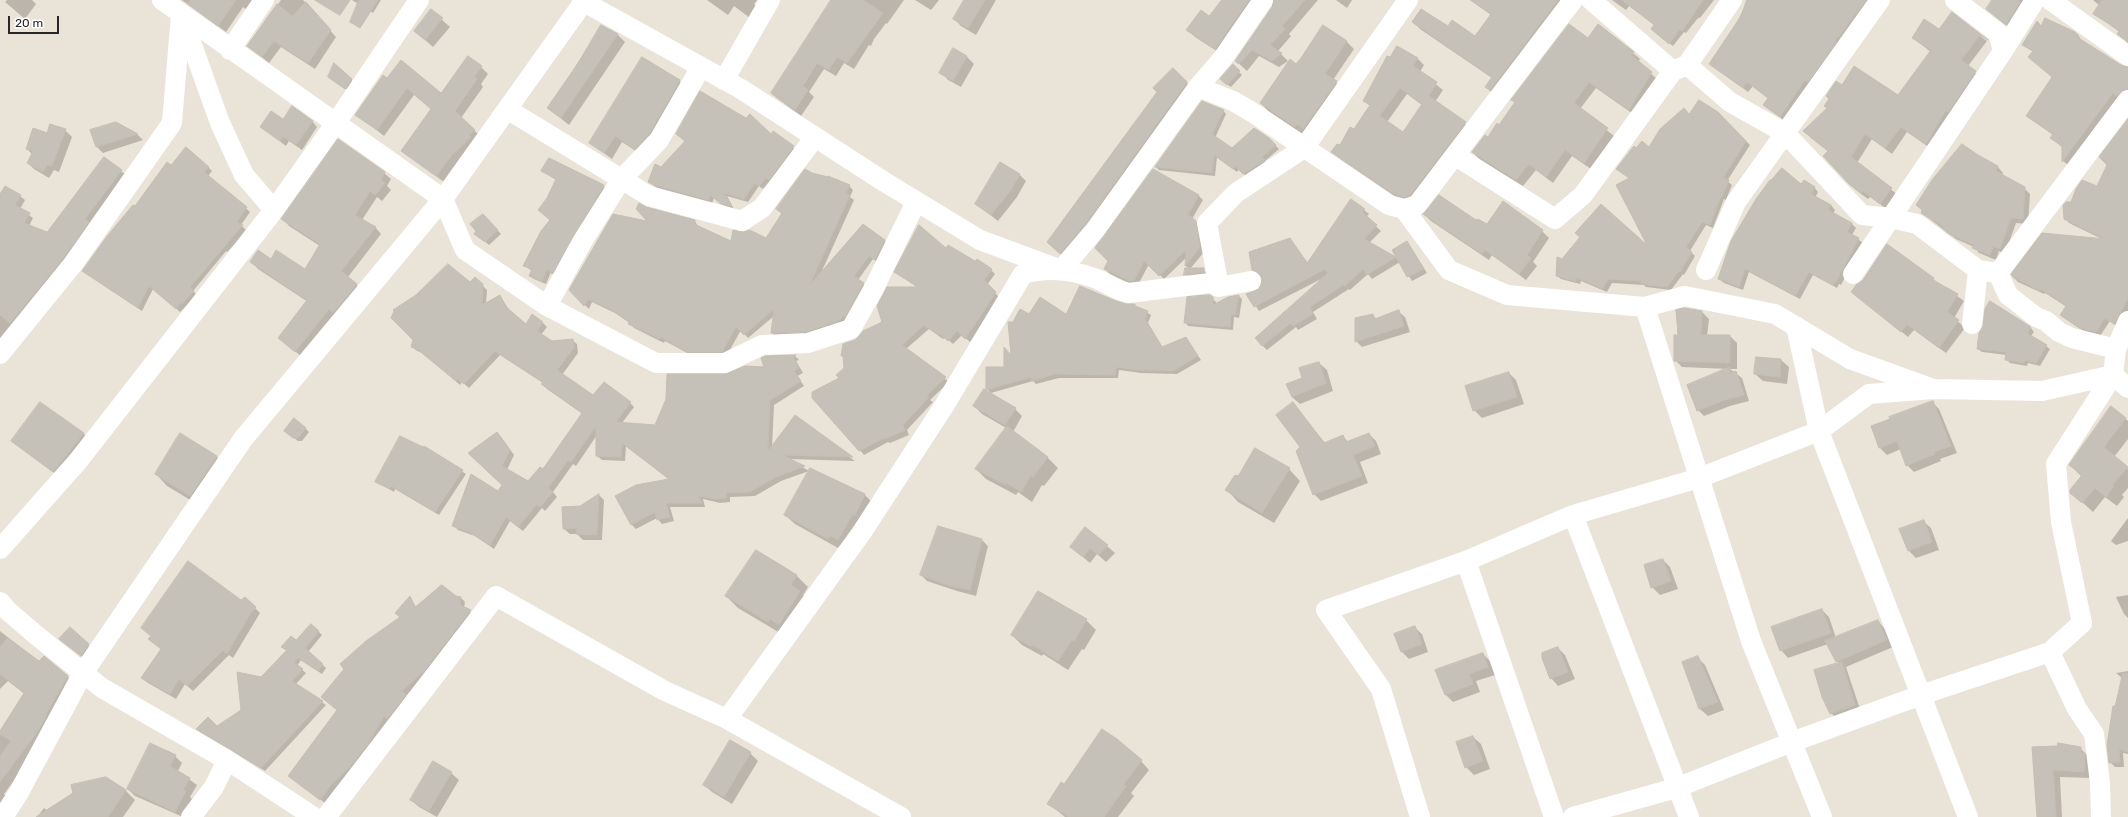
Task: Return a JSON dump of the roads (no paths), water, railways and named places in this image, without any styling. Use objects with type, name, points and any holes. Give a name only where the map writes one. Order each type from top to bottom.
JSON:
[{"type":"street","points":[[162,0],[230,50],[443,200],[465,250],[548,306],[656,363],[725,362],[762,345],[808,343],[851,329],[874,288],[916,202]]},
{"type":"street","points":[[230,50],[264,0]]},
{"type":"street","points":[[0,549],[78,461],[274,210],[335,124],[418,0]]},
{"type":"street","points":[[724,80],[770,0]]},
{"type":"street","points":[[727,719],[866,525],[944,406],[1023,274],[1038,270],[1060,270],[1095,230],[1198,87],[1223,58],[1263,0]]},
{"type":"street","points":[[1251,281],[1218,287],[1207,223],[1236,194],[1304,148],[1408,0]]},
{"type":"street","points":[[1198,87],[1233,101],[1252,112],[1389,205],[1404,209],[1417,205],[1456,156],[1573,0]]},
{"type":"street","points":[[1591,0],[1680,68],[1730,102],[1785,133],[1862,215],[1891,218],[1916,224],[1988,272],[2008,295],[2036,317],[2046,321],[2058,332],[2116,349]]},
{"type":"street","points":[[1456,156],[1555,219],[1583,196],[1732,0]]},
{"type":"street","points":[[1706,270],[1736,202],[1880,0]]},
{"type":"street","points":[[1955,0],[1998,33],[2003,51]]},
{"type":"street","points":[[1853,274],[2003,51],[2048,0],[2128,56]]},
{"type":"street","points":[[3,817],[18,794],[82,673],[243,439],[443,200],[584,1],[724,80],[916,202],[980,240],[1060,270],[1097,279],[1116,290],[1129,292],[1218,282]]},
{"type":"street","points":[[181,14],[220,124],[244,175],[274,210]]},
{"type":"street","points":[[0,354],[72,264],[172,123],[181,14]]},
{"type":"street","points":[[548,306],[582,242],[621,180],[659,140],[701,67]]},
{"type":"street","points":[[1972,324],[1988,272],[2128,100]]},
{"type":"street","points":[[507,109],[649,196],[742,220],[762,208],[815,137]]},
{"type":"street","points":[[1404,209],[1449,270],[1507,295],[1645,307],[1685,296],[1775,314],[1850,359],[1933,389]]},
{"type":"street","points":[[1645,307],[1751,641],[1822,817]]},
{"type":"street","points":[[1573,817],[1676,788],[1792,742],[1920,696],[2050,652],[2082,623],[2060,522],[2056,464],[2113,375],[2116,349],[2128,321]]},
{"type":"street","points":[[1796,326],[1819,431],[1920,696],[1968,817]]},
{"type":"street","points":[[1420,817],[1381,690],[1326,610],[1466,561],[1573,515],[1699,478],[1819,431],[1869,394],[1933,389],[2042,391],[2113,375]]},
{"type":"street","points":[[2113,375],[2128,388]]},
{"type":"street","points":[[1573,515],[1676,788],[1689,817]]},
{"type":"street","points":[[1466,561],[1554,817]]},
{"type":"street","points":[[326,817],[496,596],[665,691],[727,719],[901,817]]},
{"type":"street","points":[[0,602],[8,611],[102,688],[227,760],[314,817]]},
{"type":"street","points":[[2050,652],[2077,709],[2094,734],[2100,783],[2101,817]]},
{"type":"street","points":[[191,817],[214,787],[227,760]]}]
